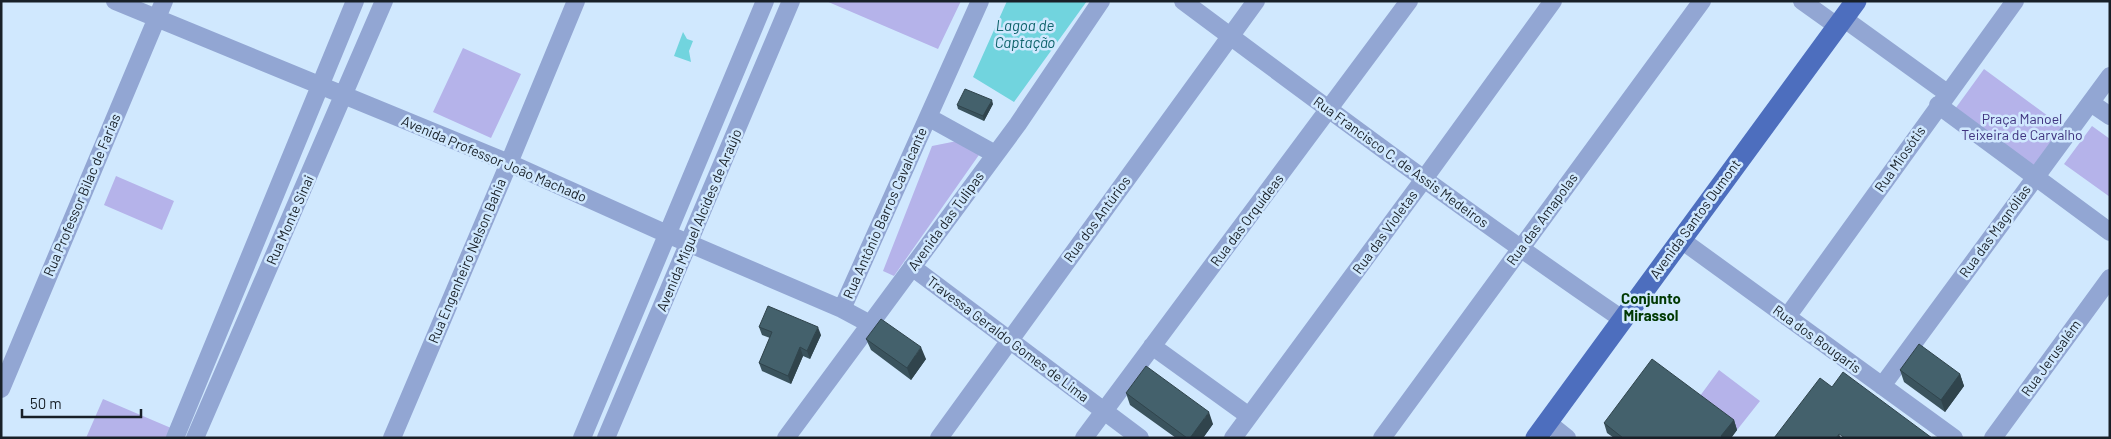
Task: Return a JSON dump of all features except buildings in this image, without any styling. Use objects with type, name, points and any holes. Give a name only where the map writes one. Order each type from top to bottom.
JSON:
[{"type":"main road","name":"Avenida Santos Dumont","points":[[1541,430],[1845,15]]},
{"type":"street","name":"Avenida Professor João Machado","points":[[115,1],[344,97],[509,163],[667,234],[842,309],[870,324]]},
{"type":"street","name":"Rua Professor Bilac de Farias","points":[[1,389],[164,1]]},
{"type":"street","name":"Rua Monte Sinai","points":[[175,438],[355,1]]},
{"type":"street","name":"Rua Monte Sinai","points":[[195,438],[384,1]]},
{"type":"street","name":"Rua Engenheiro Nelson Bahia","points":[[392,438],[576,1]]},
{"type":"street","name":"Avenida Miguel Alcídes de Araújo","points":[[582,438],[765,1]]},
{"type":"street","name":"Avenida Miguel Alcídes de Araújo","points":[[606,438],[791,1]]},
{"type":"street","name":"Rua Antônio Barros Cavalcante","points":[[842,309],[980,1]]},
{"type":"street","name":"Avenida das Tulipas","points":[[786,438],[995,154],[1101,1]]},
{"type":"street","name":"Rua Francisco C. de Assis Medeiros","points":[[1183,1],[1520,249],[1622,318]]},
{"type":"street","name":"Rua dos Antúrios","points":[[939,438],[1256,1]]},
{"type":"street","name":"Rua das Orquídeas","points":[[1084,438],[1330,110],[1409,1]]},
{"type":"street","name":"Rua das Violetas","points":[[1235,437],[1553,1]]},
{"type":"street","name":"Rua das Amapolas","points":[[1382,438],[1702,1]]},
{"type":"street","points":[[1802,1],[1845,15],[2035,177],[2110,232]]},
{"type":"street","name":"Rua Miosótis","points":[[1787,317],[1942,99],[2015,1]]},
{"type":"street","name":"Rua das Magnólias","points":[[1882,386],[2110,76]]},
{"type":"street","points":[[2091,102],[2110,116]]},
{"type":"street","name":"Rua Antônio Barros Cavalcante","points":[[928,117],[995,154]]},
{"type":"street","name":"Rua dos Bougaris","points":[[1680,239],[1954,438]]},
{"type":"street","name":"Travessa Geraldo Gomes de Lima","points":[[912,268],[1140,438]]},
{"type":"street","name":"Rua Jerusalém","points":[[1993,438],[2110,278]]},
{"type":"street","points":[[1152,346],[1250,416]]},
{"type":"street","points":[[1541,430],[1567,438]]},
{"type":"green space","points":[[826,1],[961,1],[938,49]]},
{"type":"green space","points":[[463,48],[521,74],[491,138],[433,112]]},
{"type":"green space","name":"Praça Manoel Teixeira de Carvalho","points":[[1984,69],[2063,127],[2034,166],[1955,109]]},
{"type":"green space","points":[[2092,126],[2110,139],[2110,197],[2064,164]]},
{"type":"green space","points":[[962,140],[981,152],[894,276],[883,271],[932,146]]},
{"type":"green space","points":[[116,176],[174,201],[162,230],[104,205]]},
{"type":"green space","points":[[1719,370],[1760,401],[1737,430],[1697,400]]},
{"type":"green space","points":[[103,399],[171,428],[167,438],[86,438]]},
{"type":"water","name":"Lagoa de Captação","points":[[1007,1],[1087,1],[1014,102],[973,77]]},
{"type":"water","points":[[683,32],[687,39],[693,41],[689,51],[691,62],[674,56]]},
{"type":"district","name":"Conjunto Mirassol","points":[[1651,308]]}]
